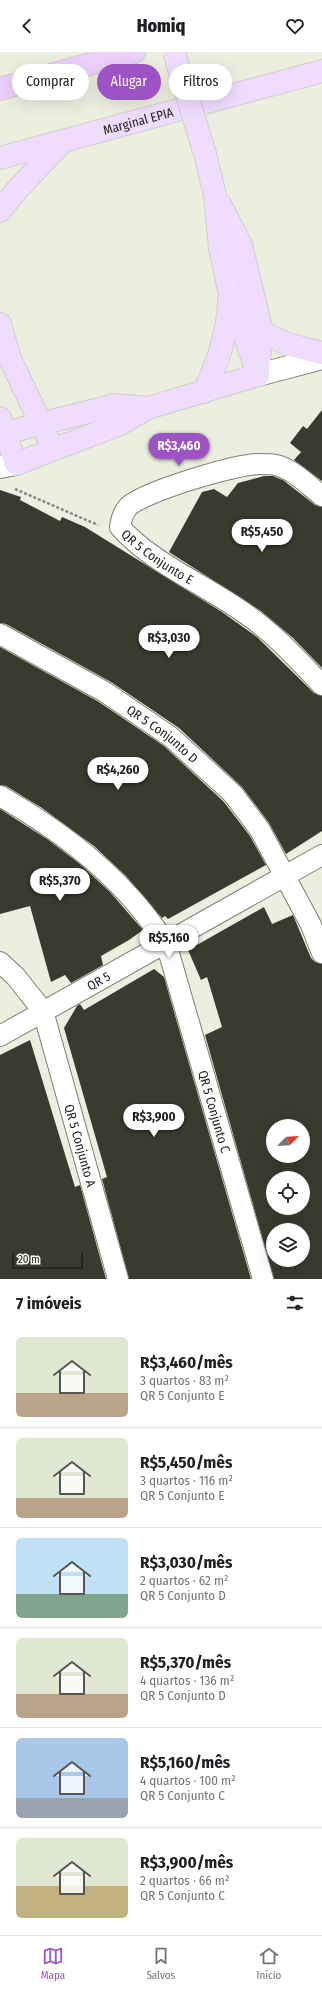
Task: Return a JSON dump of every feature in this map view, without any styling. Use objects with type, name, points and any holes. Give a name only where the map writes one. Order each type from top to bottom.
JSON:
[{"type":"highway","points":[[0,89],[134,52]]},
{"type":"main road","points":[[174,52],[216,195],[220,248],[229,290],[258,375]]},
{"type":"main road","name":"Marginal EPIA","points":[[0,158],[322,71]]},
{"type":"main road","points":[[0,211],[16,191],[62,142]]},
{"type":"main road","points":[[216,195],[241,245],[262,332],[258,375]]},
{"type":"main road","points":[[204,392],[222,348],[228,318],[229,290]]},
{"type":"main road","points":[[0,324],[10,359],[53,450]]},
{"type":"main road","points":[[262,332],[287,344],[322,353]]},
{"type":"main road","points":[[148,408],[115,405],[41,423],[2,429],[8,466],[120,424],[148,408],[258,375]]},
{"type":"main road","points":[[25,390],[52,409],[83,412]]},
{"type":"street","points":[[258,375],[322,358]]},
{"type":"street","name":"QR 5 Conjunto E","points":[[322,496],[286,469],[277,466],[260,464],[229,470],[169,486],[140,499],[128,507],[121,518],[120,527],[140,547],[245,613],[289,651],[322,685]]},
{"type":"street","name":"QR 5 Conjunto D","points":[[0,634],[105,692],[171,737],[233,794],[260,830],[285,876]]},
{"type":"street","points":[[0,796],[34,816],[98,864],[133,900],[166,943]]},
{"type":"street","name":"QR 5","points":[[0,1036],[322,855]]},
{"type":"street","points":[[285,876],[310,925],[322,953]]},
{"type":"street","name":"QR 5 Conjunto C","points":[[166,943],[263,1279]]},
{"type":"street","points":[[0,962],[16,977],[43,1011]]},
{"type":"street","name":"QR 5 Conjunto A","points":[[43,1011],[118,1279]]},
{"type":"path","points":[[14,488],[103,528],[129,537]]},
{"type":"building","points":[[322,410],[322,481],[294,460],[301,452],[290,443],[303,426],[307,429]]},
{"type":"building","points":[[264,476],[273,476],[283,480],[315,505],[322,507],[322,668],[293,638],[261,611],[169,552],[202,492],[214,489],[227,497],[238,483]]},
{"type":"building","points":[[0,490],[21,497],[20,500],[60,521],[62,517],[85,527],[222,612],[257,637],[314,693],[322,696],[322,831],[286,854],[269,823],[242,787],[179,728],[111,682],[6,624],[0,623]]},
{"type":"building","points":[[0,647],[99,702],[164,746],[224,802],[250,836],[266,865],[168,919],[165,916],[162,918],[126,876],[94,846],[42,808],[6,786],[0,785]]},
{"type":"building","points":[[0,809],[47,839],[80,864],[110,892],[143,930],[101,956],[103,965],[71,983],[65,975],[51,982],[30,906],[0,914]]},
{"type":"building","points":[[264,907],[272,924],[293,915],[311,958],[315,962],[322,964],[322,1279],[274,1279],[271,1267],[310,1267],[310,1223],[266,1223],[266,1251],[205,1035],[222,1027],[207,977],[201,980],[188,950]]},
{"type":"building","points":[[154,969],[164,977],[251,1279],[129,1279],[102,1179],[107,1177],[64,1028],[77,1006],[80,1004],[84,1010]]},
{"type":"building","points":[[30,1040],[75,1187],[80,1185],[106,1279],[0,1279],[0,1055]]}]
